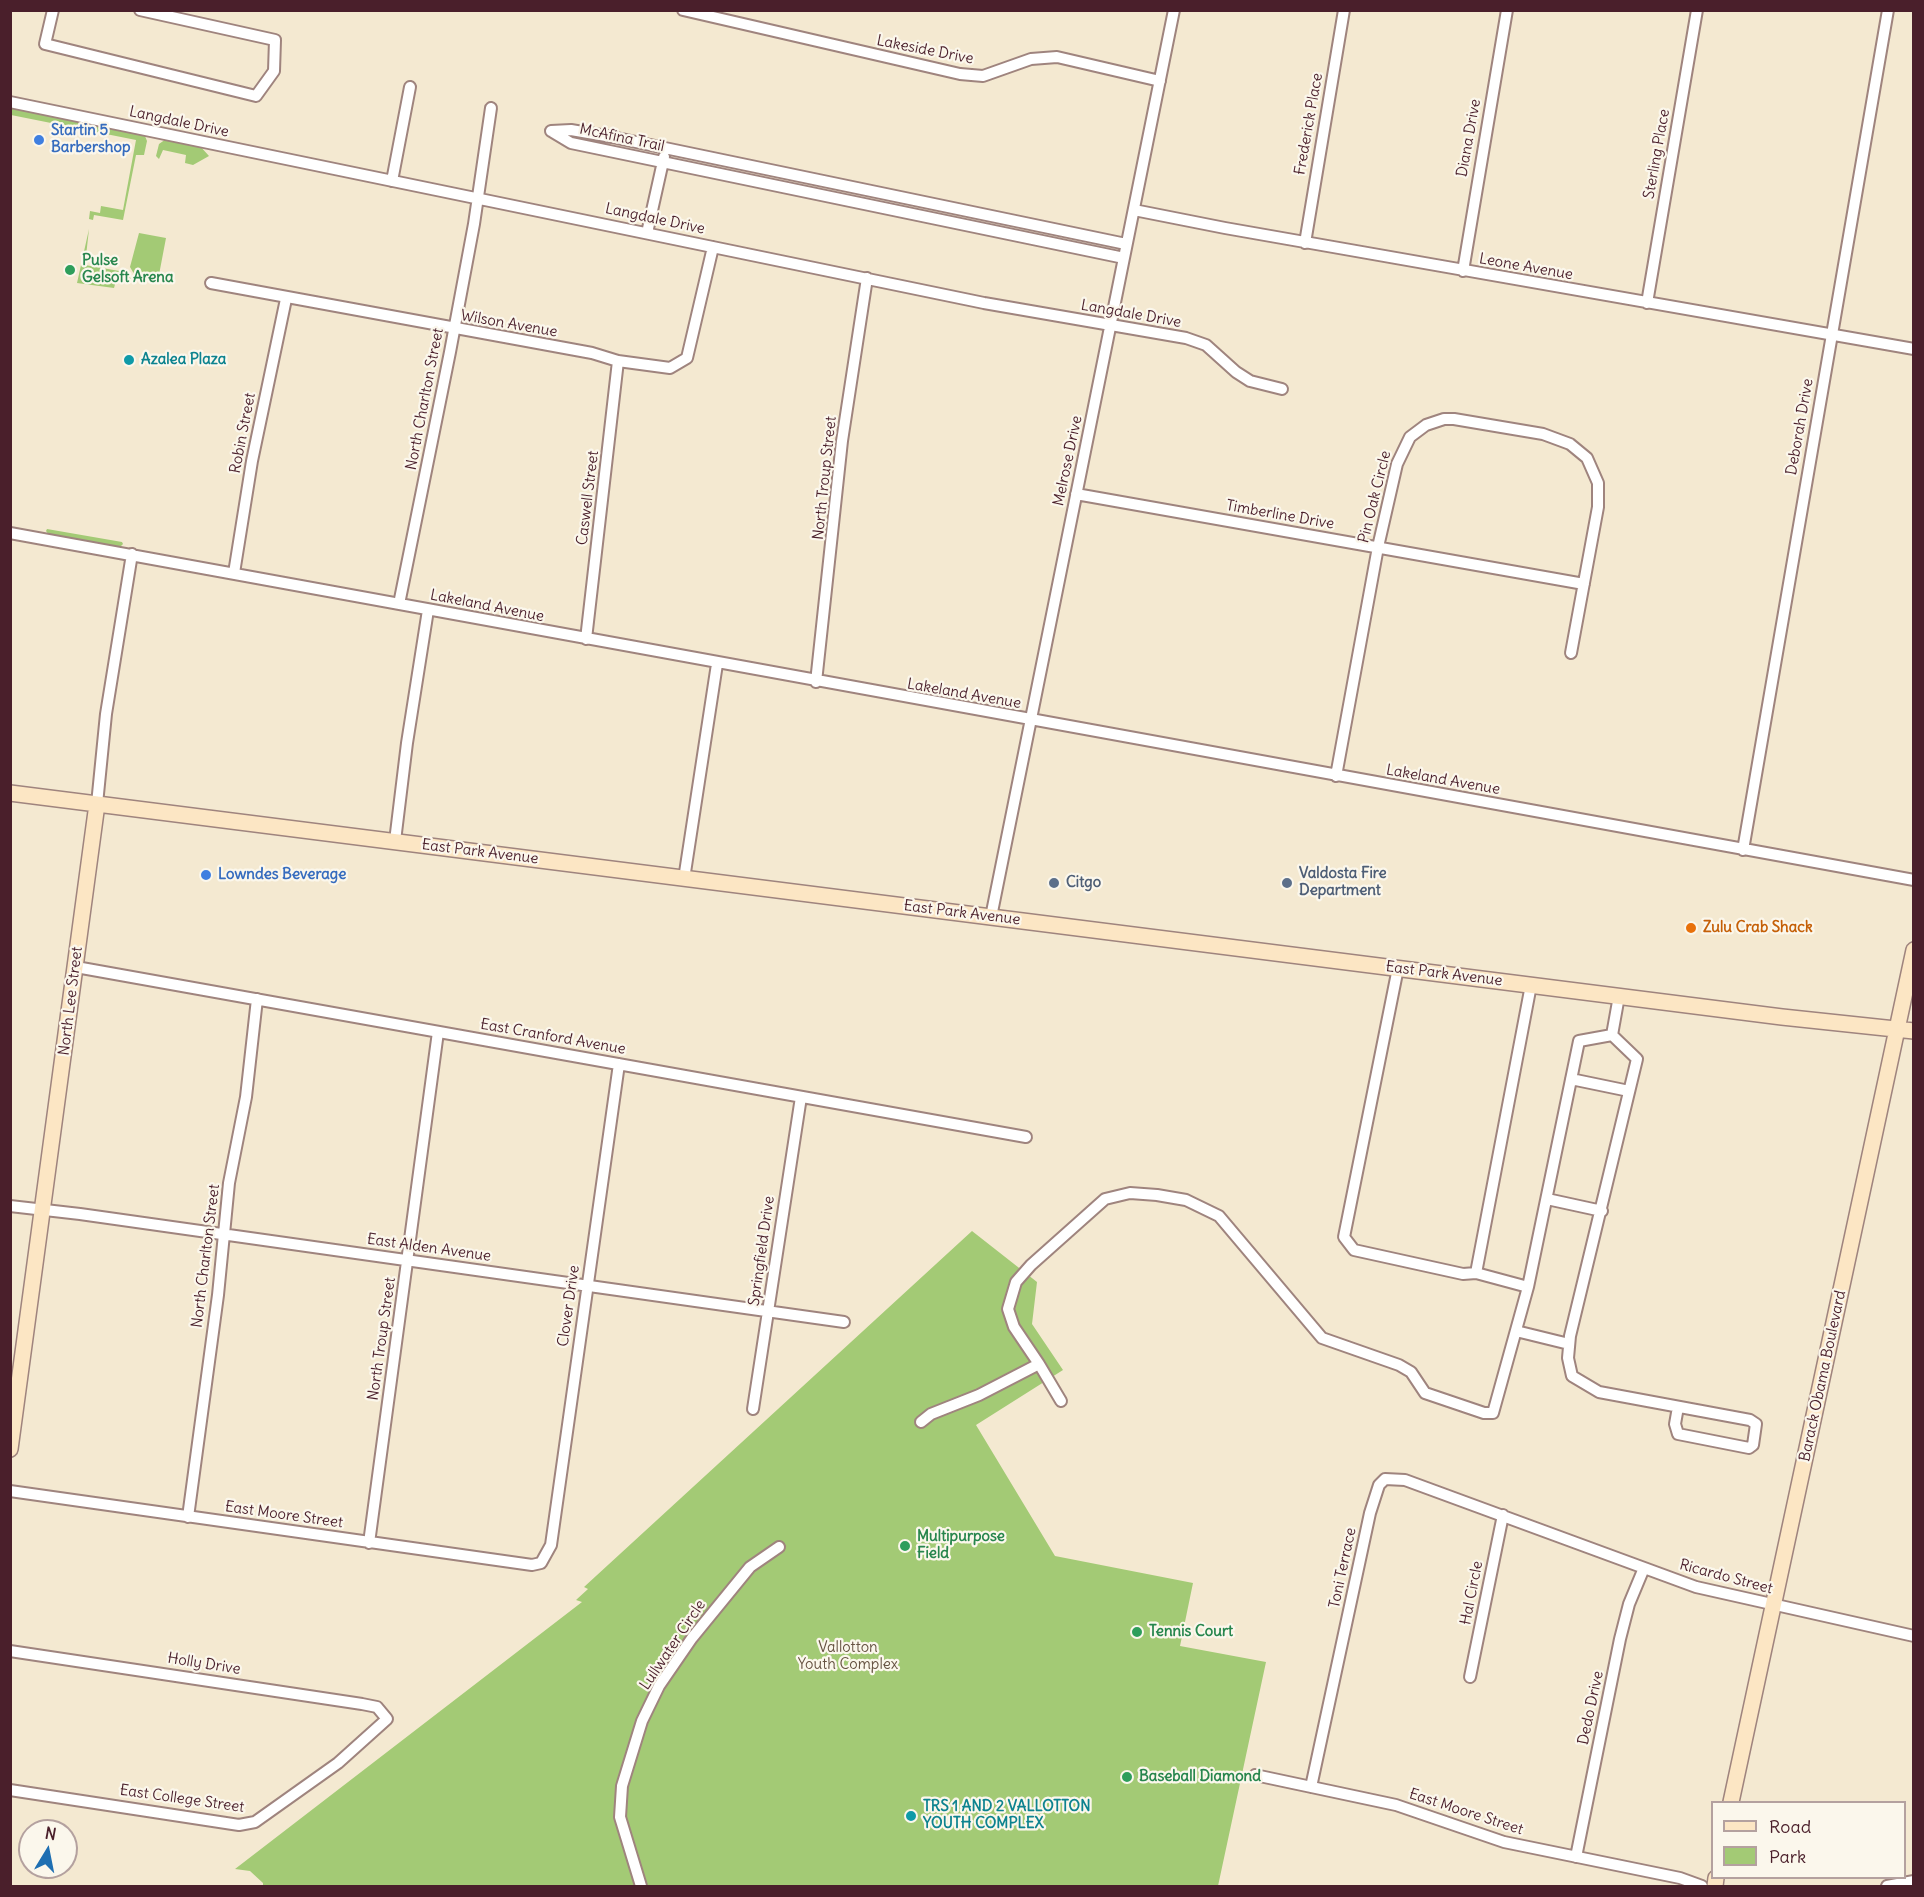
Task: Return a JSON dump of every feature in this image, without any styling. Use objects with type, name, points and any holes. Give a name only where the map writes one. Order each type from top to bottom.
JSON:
[{"type":"main road","name":"East Park Avenue","points":[[10,793],[1531,985],[1906,1030]]},
{"type":"main road","name":"North Lee Street","points":[[10,1449],[97,804]]},
{"type":"main road","name":"Barack Obama Boulevard","points":[[1731,1801],[1906,1030],[1914,950]]},
{"type":"street","points":[[53,10],[45,44],[256,96],[274,71],[275,40],[140,10]]},
{"type":"street","name":"Lakeside Drive","points":[[683,10],[960,74],[984,76],[1031,59],[1057,57],[1160,81]]},
{"type":"street","name":"Melrose Drive","points":[[991,917],[1174,10]]},
{"type":"street","name":"Frederick Place","points":[[1305,243],[1344,10]]},
{"type":"street","name":"Diana Drive","points":[[1463,271],[1507,10]]},
{"type":"street","name":"Sterling Place","points":[[1647,303],[1697,10]]},
{"type":"street","name":"Deborah Drive","points":[[1743,850],[1888,10]]},
{"type":"street","points":[[392,181],[410,87]]},
{"type":"street","name":"Langdale Drive","points":[[10,102],[867,279],[1052,316],[1111,324],[1196,341],[1215,351],[1243,376],[1282,388]]},
{"type":"street","name":"North Charlton Street","points":[[399,604],[474,224],[491,108]]},
{"type":"street","name":"McAfina Trail","points":[[1124,258],[571,143],[551,131],[571,130],[612,137],[1126,244]]},
{"type":"street","points":[[609,151],[612,137]]},
{"type":"street","points":[[647,233],[666,149]]},
{"type":"street","points":[[707,172],[710,158]]},
{"type":"street","points":[[822,195],[824,181]]},
{"type":"street","points":[[879,207],[882,193]]},
{"type":"street","points":[[937,220],[940,205]]},
{"type":"street","name":"Leone Avenue","points":[[1134,210],[1305,243],[1914,349]]},
{"type":"street","points":[[995,231],[998,217]]},
{"type":"street","points":[[1053,243],[1055,229]]},
{"type":"street","name":"Wilson Avenue","points":[[211,283],[286,299],[670,368],[687,358],[713,247]]},
{"type":"street","name":"North Troup Street","points":[[816,682],[843,441],[867,279]]},
{"type":"street","name":"Robin Street","points":[[234,573],[252,461],[286,299]]},
{"type":"street","name":"Caswell Street","points":[[586,639],[618,360]]},
{"type":"street","name":"Pin Oak Circle","points":[[1336,776],[1378,547],[1400,453],[1418,430],[1434,422],[1454,419],[1543,434],[1569,444],[1587,458],[1598,483],[1598,507],[1571,653]]},
{"type":"street","name":"Timberline Drive","points":[[1076,494],[1584,584]]},
{"type":"street","name":"Lakeland Avenue","points":[[10,533],[717,664],[1914,880]]},
{"type":"street","name":"North Lee Street","points":[[97,804],[106,714],[132,554]]},
{"type":"street","points":[[395,842],[407,743],[428,610]]},
{"type":"street","points":[[684,879],[717,664]]},
{"type":"street","name":"East Cranford Avenue","points":[[76,967],[1026,1137]]},
{"type":"street","points":[[1398,968],[1344,1237],[1354,1250],[1463,1274],[1476,1273],[1528,1287]]},
{"type":"street","points":[[1476,1273],[1531,985]]},
{"type":"street","points":[[1612,1035],[1619,996]]},
{"type":"street","name":"North Charlton Street","points":[[188,1517],[223,1235],[246,1097],[257,999]]},
{"type":"street","name":"North Troup Street","points":[[369,1543],[438,1032]]},
{"type":"street","points":[[1061,1401],[1014,1327],[1008,1310],[1016,1282],[1031,1265],[1105,1199],[1130,1193],[1186,1200],[1219,1216],[1322,1338],[1399,1365],[1411,1372],[1425,1393],[1484,1413],[1493,1413],[1528,1287],[1579,1041],[1612,1035]]},
{"type":"street","points":[[1612,1035],[1637,1059],[1569,1344],[1568,1358],[1572,1376],[1599,1392],[1750,1420],[1756,1424],[1753,1445],[1749,1448],[1678,1434],[1675,1424],[1678,1407]]},
{"type":"street","name":"Clover Drive","points":[[549,1553],[619,1064]]},
{"type":"street","points":[[1571,1079],[1629,1091]]},
{"type":"street","name":"Springfield Drive","points":[[753,1409],[801,1097]]},
{"type":"street","points":[[1547,1199],[1602,1211]]},
{"type":"street","name":"East Alden Avenue","points":[[10,1206],[844,1322]]},
{"type":"street","points":[[1516,1331],[1569,1344]]},
{"type":"street","points":[[921,1422],[932,1414],[979,1395],[1039,1364]]},
{"type":"street","name":"Toni Terrace","points":[[1311,1787],[1370,1513],[1379,1485],[1385,1479],[1405,1480],[1503,1515]]},
{"type":"street","name":"East Moore Street","points":[[10,1491],[532,1565],[541,1563],[549,1553]]},
{"type":"street","name":"Ricardo Street","points":[[1503,1515],[1696,1587],[1914,1636]]},
{"type":"street","name":"Hal Circle","points":[[1470,1677],[1503,1515]]},
{"type":"street","name":"Lullwater Circle","points":[[641,1887],[620,1817],[622,1786],[642,1721],[659,1686],[692,1638],[750,1567],[779,1547]]},
{"type":"street","name":"Dedo Drive","points":[[1576,1857],[1620,1639],[1629,1604],[1644,1568]]},
{"type":"street","name":"Holly Drive","points":[[10,1651],[362,1704],[378,1707],[387,1719]]},
{"type":"street","name":"East College Street","points":[[10,1790],[239,1825],[255,1822],[338,1763],[387,1719]]},
{"type":"street","name":"East Moore Street","points":[[1255,1775],[1396,1805],[1484,1837],[1680,1878],[1702,1887]]},
{"type":"street","points":[[1887,1887],[1914,1881]]},
{"type":"green space","points":[[10,107],[145,136],[147,141],[144,155],[136,155],[123,220],[94,215],[93,220],[89,219],[90,211],[100,213],[101,206],[123,210],[136,140],[11,115]]},
{"type":"green space","points":[[166,139],[200,146],[209,156],[193,165],[185,163],[186,155],[163,150],[159,159],[156,156],[159,144]]},
{"type":"green space","points":[[89,229],[85,265],[125,272],[131,279],[117,277],[114,288],[77,283]]},
{"type":"green space","points":[[139,233],[166,238],[158,280],[141,277],[140,280],[137,279],[130,267]]},
{"type":"green space","points":[[47,529],[123,544],[119,548],[49,535]]},
{"type":"green space","name":"Vallotton Youth Complex","points":[[972,1231],[1037,1282],[1032,1324],[1063,1370],[976,1425],[1055,1556],[1193,1583],[1180,1646],[1266,1662],[1218,1886],[263,1886],[263,1883],[250,1871],[235,1869],[582,1602],[576,1600],[588,1589],[584,1587]]},
{"type":"place","name":"Startin 5 Barbershop","points":[[39,140]]},
{"type":"place","name":"Pulse Gelsoft Arena","points":[[70,270]]},
{"type":"place","name":"Azalea Plaza","points":[[129,360]]},
{"type":"place","name":"Lowndes Beverage","points":[[206,875]]},
{"type":"place","name":"Citgo","points":[[1054,883]]},
{"type":"place","name":"Valdosta Fire Department","points":[[1287,883]]},
{"type":"place","name":"Zulu Crab Shack","points":[[1691,928]]},
{"type":"place","name":"Multipurpose Field","points":[[905,1546]]},
{"type":"place","name":"Tennis Court","points":[[1137,1632]]},
{"type":"place","name":"Baseball Diamond","points":[[1127,1777]]},
{"type":"place","name":"TRS 1 AND 2 VALLOTTON YOUTH COMPLEX","points":[[911,1816]]}]
